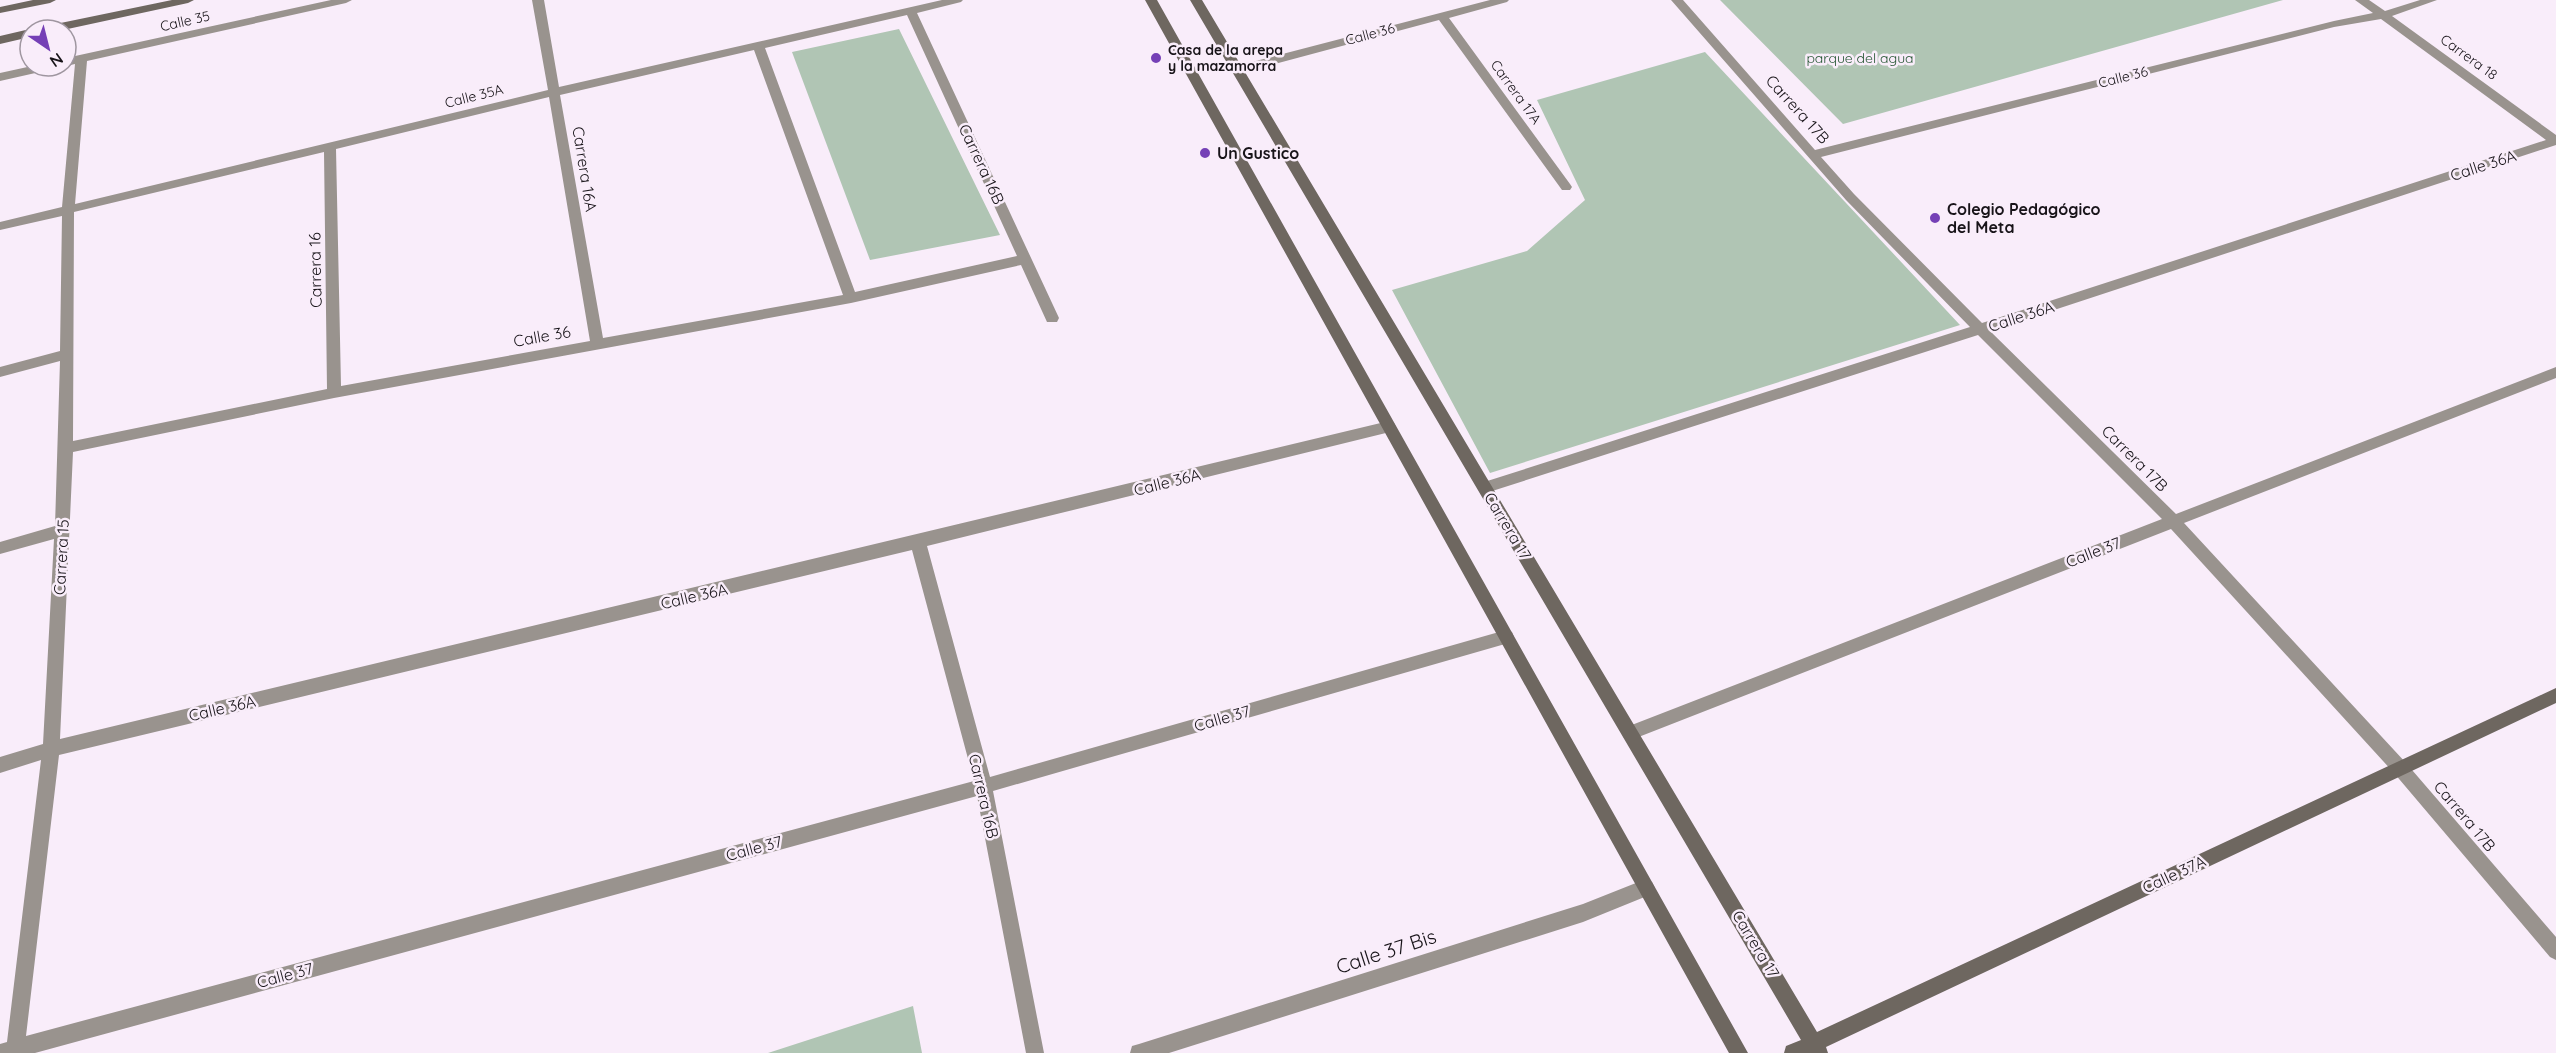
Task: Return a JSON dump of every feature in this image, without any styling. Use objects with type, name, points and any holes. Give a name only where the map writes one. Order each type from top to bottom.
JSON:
[{"type":"street","points":[[0,10],[50,0]]},
{"type":"street","points":[[78,23],[188,0]]},
{"type":"street","name":"Calle 35","points":[[78,60],[346,0]]},
{"type":"street","name":"Carrera 16A","points":[[538,0],[597,344]]},
{"type":"street","name":"Calle 35A","points":[[0,226],[758,44],[957,0]]},
{"type":"street","points":[[1150,0],[1739,1053]]},
{"type":"street","name":"Carrera 17","points":[[1196,0],[1817,1048]]},
{"type":"street","name":"Calle 36","points":[[1238,70],[1503,0]]},
{"type":"street","name":"Carrera 17B","points":[[1677,0],[1850,196],[2173,521],[2400,768],[2556,951]]},
{"type":"street","name":"Carrera 18","points":[[2361,0],[2556,141]]},
{"type":"street","name":"Calle 36","points":[[1815,154],[2334,24],[2384,15],[2432,0]]},
{"type":"street","name":"Carrera 16B","points":[[911,11],[1052,318]]},
{"type":"street","name":"Carrera 17A","points":[[1442,15],[1566,187]]},
{"type":"street","points":[[0,40],[18,36]]},
{"type":"street","points":[[758,44],[851,298]]},
{"type":"street","points":[[0,76],[18,72]]},
{"type":"street","name":"Carrera 15","points":[[11,1051],[51,749],[66,448],[68,209],[72,78]]},
{"type":"street","name":"Calle 36A","points":[[1485,487],[1980,329],[2556,141]]},
{"type":"street","name":"Carrera 16","points":[[330,147],[334,393]]},
{"type":"street","name":"Calle 36","points":[[66,448],[334,393],[851,298],[1025,259]]},
{"type":"street","points":[[0,372],[68,354]]},
{"type":"street","name":"Calle 37","points":[[1630,733],[2556,372]]},
{"type":"street","name":"Calle 36A","points":[[0,765],[51,749],[1389,427]]},
{"type":"street","points":[[0,548],[63,530]]},
{"type":"street","name":"Carrera 16B","points":[[918,542],[984,786],[1035,1053]]},
{"type":"street","name":"Calle 37","points":[[11,1051],[984,786],[1506,637]]},
{"type":"street","name":"Calle 37A","points":[[1793,1053],[1817,1048],[2400,768],[2556,696]]},
{"type":"street","name":"Calle 37 Bis","points":[[1139,1053],[1583,913],[1646,888]]},
{"type":"green space","name":"parque del agua","points":[[1720,0],[2283,0],[1843,124]]},
{"type":"green space","points":[[899,29],[1000,235],[870,260],[792,52]]},
{"type":"green space","points":[[1705,52],[1960,325],[1490,473],[1392,290],[1527,251],[1585,200],[1537,100]]},
{"type":"green space","points":[[913,1006],[922,1053],[768,1053]]},
{"type":"place","name":"Casa de la arepa y la mazamorra","points":[[1156,58]]},
{"type":"place","name":"Un Gustico","points":[[1205,153]]},
{"type":"place","name":"Colegio Pedagógico del Meta","points":[[1935,218]]}]
